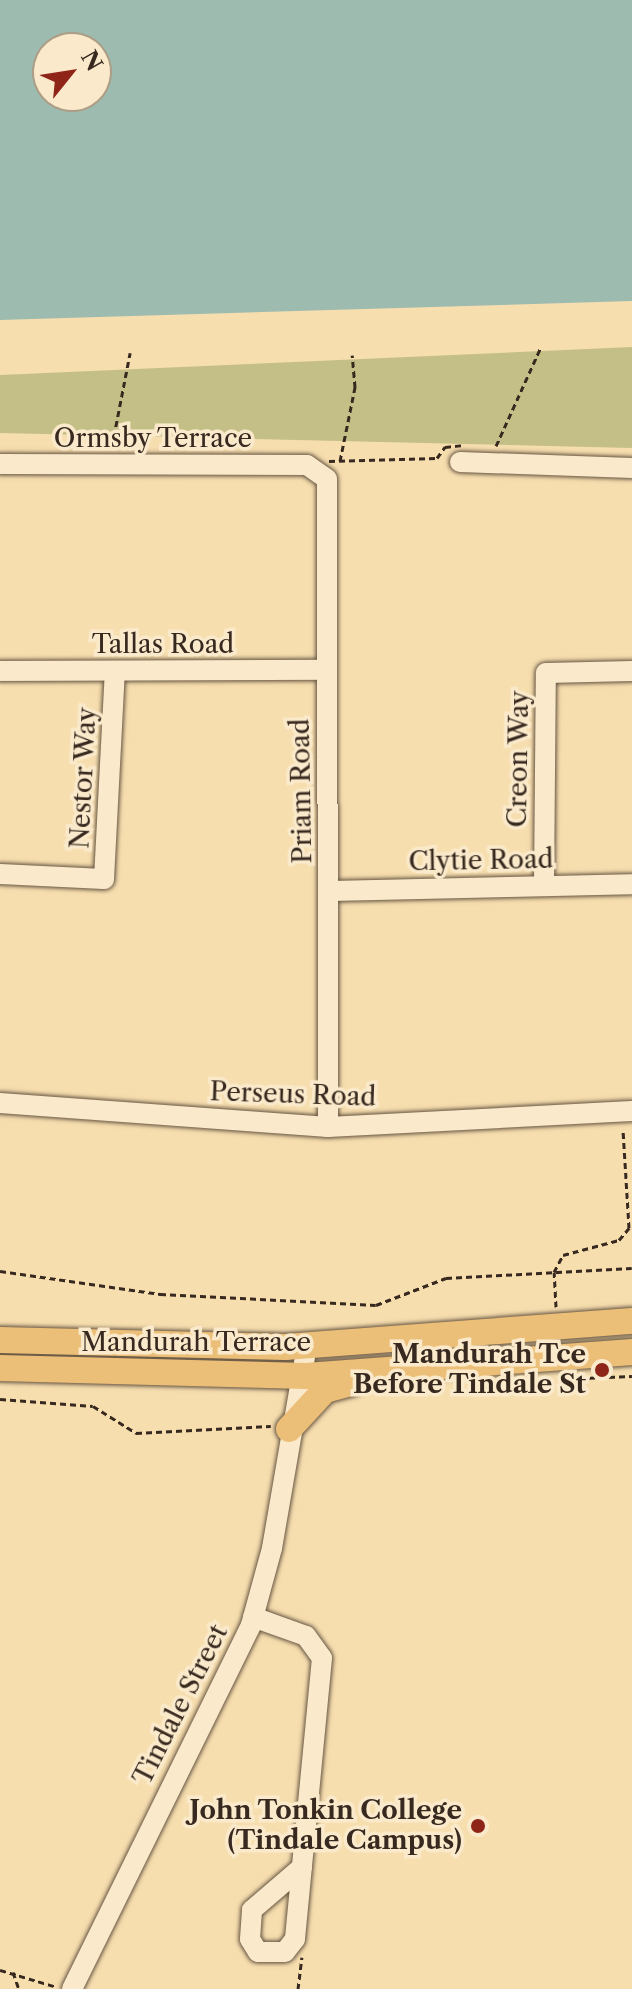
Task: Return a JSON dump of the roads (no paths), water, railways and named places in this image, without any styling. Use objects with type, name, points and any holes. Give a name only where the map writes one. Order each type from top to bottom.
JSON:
[{"type":"main road","name":"Mandurah Terrace","points":[[0,1340],[296,1346],[557,1329],[632,1321]]},
{"type":"main road","name":"Mandurah Terrace","points":[[0,1368],[296,1375],[394,1369],[557,1372],[632,1352]]},
{"type":"main road","points":[[289,1429],[325,1390],[394,1369]]},
{"type":"street","points":[[460,462],[632,468]]},
{"type":"street","name":"Ormsby Terrace","points":[[0,464],[307,465]]},
{"type":"street","name":"Priam Road","points":[[307,465],[327,479],[328,1127]]},
{"type":"street","name":"Tallas Road","points":[[0,671],[326,670]]},
{"type":"street","name":"Creon Way","points":[[544,885],[546,673],[632,671]]},
{"type":"street","name":"Nestor Way","points":[[0,874],[104,879],[115,672]]},
{"type":"street","name":"Clytie Road","points":[[330,891],[632,884]]},
{"type":"street","name":"Perseus Road","points":[[0,1103],[328,1127],[627,1116]]},
{"type":"street","name":"Tindale Street","points":[[72,1989],[253,1617],[272,1548],[296,1375],[296,1346]]},
{"type":"street","points":[[253,1617],[306,1636],[322,1658],[302,1867]]},
{"type":"place","name":"Mandurah Tce Before Tindale St","points":[[602,1370]]},
{"type":"place","name":"John Tonkin College (Tindale Campus)","points":[[478,1826]]}]
